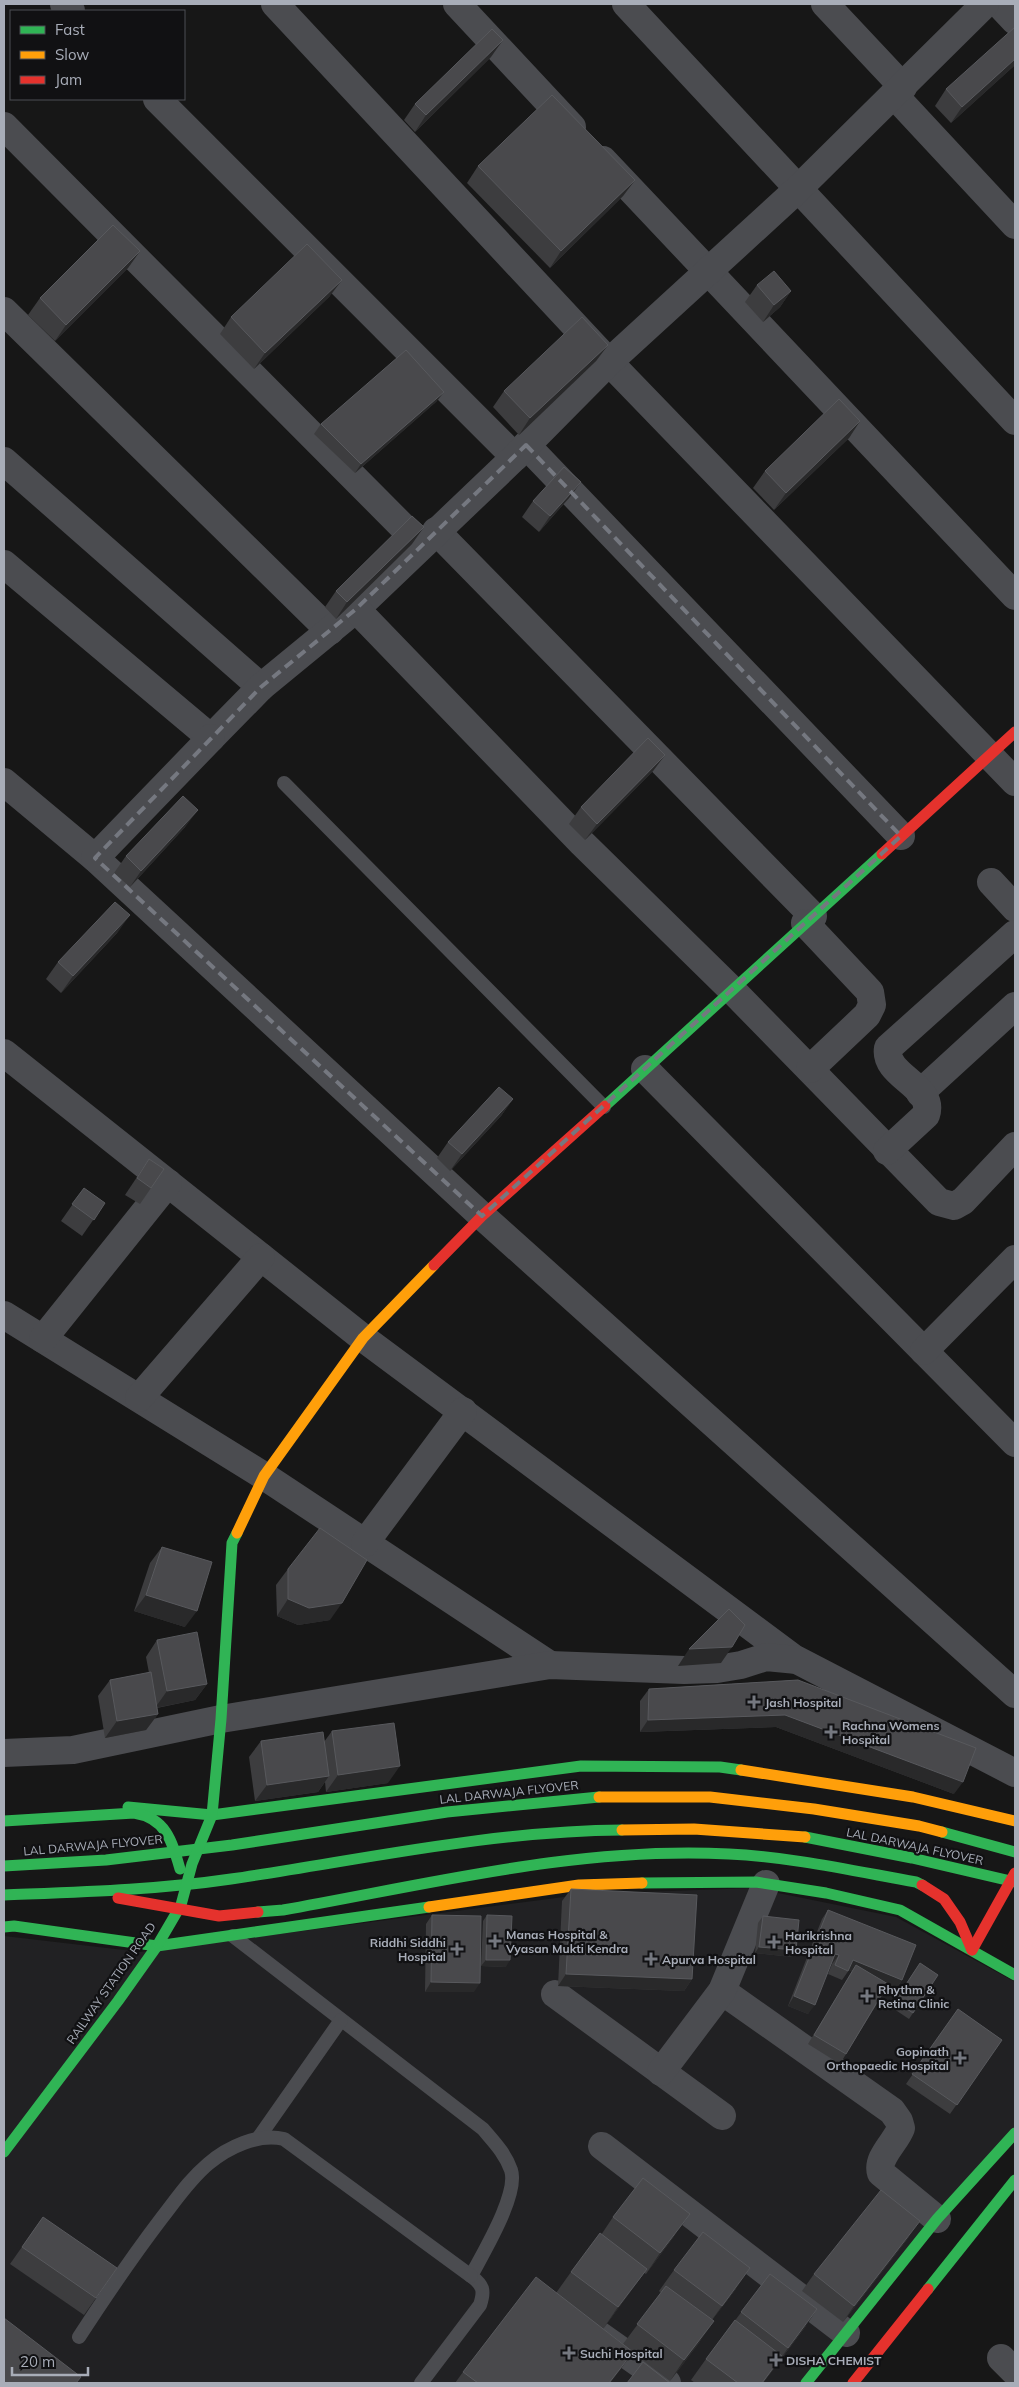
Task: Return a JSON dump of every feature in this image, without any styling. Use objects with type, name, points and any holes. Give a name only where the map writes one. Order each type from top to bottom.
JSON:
[{"type":"main road","name":"RAILWAY STATION ROAD","points":[[4,2152],[157,1946],[181,1905],[192,1864],[212,1815],[221,1719],[232,1543],[264,1476],[363,1338],[482,1216],[733,991],[1015,732]]},
{"type":"main road","points":[[32,1808],[115,1806],[212,1815],[581,1766],[720,1767],[913,1797],[1015,1821]]},
{"type":"main road","name":"LAL DARWAJA FLYOVER","points":[[4,1866],[116,1859],[232,1845],[447,1812],[590,1797],[710,1797],[814,1809],[919,1826],[1015,1852]]},
{"type":"main road","points":[[4,1820],[134,1813],[153,1818],[164,1830],[171,1842],[180,1868],[181,1905]]},
{"type":"main road","name":"LAL DARWAJA FLYOVER","points":[[4,1895],[85,1892],[229,1879],[447,1843],[582,1830],[694,1829],[805,1837],[912,1858],[1015,1882]]},
{"type":"main road","points":[[85,1892],[219,1916],[283,1910],[563,1860],[649,1854],[729,1854],[796,1861],[916,1882],[944,1898],[960,1922],[972,1950]]},
{"type":"main road","points":[[972,1950],[1015,1873]]},
{"type":"main road","points":[[4,1927],[14,1926],[157,1946],[579,1885],[656,1882],[766,1884],[826,1893],[900,1910],[1015,1975]]},
{"type":"main road","points":[[806,2383],[937,2219],[1015,2133]]},
{"type":"main road","points":[[853,2383],[1015,2180]]},
{"type":"street","points":[[275,4],[610,362],[1015,782]]},
{"type":"street","points":[[457,4],[1015,596]]},
{"type":"street","points":[[626,4],[1015,422]]},
{"type":"street","points":[[825,4],[1015,225]]},
{"type":"street","points":[[95,858],[261,687],[356,609],[610,362],[798,189],[985,4]]},
{"type":"street","points":[[999,4],[1015,21]]},
{"type":"street","points":[[158,100],[520,451],[901,836]]},
{"type":"street","points":[[4,126],[428,538],[809,920],[870,992],[872,1005],[867,1015],[810,1069]]},
{"type":"street","points":[[4,311],[330,631]]},
{"type":"street","points":[[4,461],[261,687]]},
{"type":"street","points":[[4,564],[211,738]]},
{"type":"street","points":[[356,609],[582,843],[733,991],[939,1202],[954,1206],[963,1201],[1015,1146]]},
{"type":"street","points":[[4,782],[95,858],[482,1216],[1015,1694]]},
{"type":"street","points":[[991,882],[1015,908]]},
{"type":"street","points":[[887,1150],[926,1116],[928,1108],[927,1102],[920,1093],[890,1063],[886,1056],[888,1048],[1015,934]]},
{"type":"street","points":[[920,1093],[1015,1006]]},
{"type":"street","points":[[4,1053],[363,1338],[797,1660],[1015,1773]]},
{"type":"street","points":[[645,1069],[1015,1443]]},
{"type":"street","points":[[43,1339],[168,1183]]},
{"type":"street","points":[[138,1398],[261,1257]]},
{"type":"street","points":[[924,1351],[1015,1259]]},
{"type":"street","points":[[4,1315],[264,1476],[550,1665]]},
{"type":"street","points":[[365,1543],[463,1411]]},
{"type":"street","points":[[4,1753],[73,1750],[221,1719],[550,1665],[684,1670],[716,1669],[741,1665],[766,1657],[797,1660]]},
{"type":"street","points":[[661,2072],[722,1991],[766,1884]]},
{"type":"street","points":[[722,1991],[892,2111],[899,2121],[900,2128],[881,2161],[881,2173],[937,2219]]},
{"type":"street","points":[[555,1994],[722,2116]]},
{"type":"street","points":[[602,2146],[846,2333]]},
{"type":"street","points":[[579,2320],[667,2383]]},
{"type":"lane","points":[[284,783],[604,1107]]},
{"type":"lane","points":[[233,1936],[482,2129],[501,2149],[512,2171],[510,2197],[471,2276]]},
{"type":"lane","points":[[259,2137],[341,2020]]},
{"type":"lane","points":[[79,2337],[122,2271],[186,2186],[209,2162],[259,2137],[273,2136],[284,2138],[481,2284],[484,2294],[480,2305],[421,2383]]},
{"type":"highlighted area","points":[[526,445],[901,836],[482,1216],[95,858],[261,687],[356,609]]},
{"type":"shaded area","points":[[754,1888],[896,1917],[1015,1982],[1015,2128],[802,2383],[4,2383],[4,1936],[141,1952],[587,1894]]},
{"type":"building","points":[[1015,27],[1015,59],[962,107],[946,89]]},
{"type":"building","points":[[492,29],[503,40],[426,115],[415,104]]},
{"type":"building","points":[[552,95],[635,180],[561,251],[478,166]]},
{"type":"building","points":[[113,225],[140,251],[66,325],[40,298]]},
{"type":"building","points":[[307,244],[342,280],[265,353],[231,317]]},
{"type":"building","points":[[774,271],[791,291],[774,305],[757,285]]},
{"type":"building","points":[[582,317],[608,345],[530,418],[504,391]]},
{"type":"building","points":[[406,350],[444,392],[361,464],[321,424]]},
{"type":"building","points":[[839,399],[860,421],[786,493],[765,471]]},
{"type":"building","points":[[564,467],[581,482],[550,516],[533,501]]},
{"type":"building","points":[[412,516],[424,527],[347,602],[336,591]]},
{"type":"building","points":[[648,738],[665,755],[597,824],[581,807]]},
{"type":"building","points":[[183,796],[198,810],[141,871],[126,856]]},
{"type":"building","points":[[115,902],[130,915],[73,976],[58,962]]},
{"type":"building","points":[[499,1087],[513,1099],[462,1154],[448,1142]]},
{"type":"building","points":[[149,1159],[164,1169],[151,1188],[137,1178]]},
{"type":"building","points":[[84,1188],[105,1203],[94,1220],[72,1204]]},
{"type":"building","points":[[320,1528],[367,1560],[342,1603],[309,1608],[288,1599],[288,1569]]},
{"type":"building","points":[[162,1547],[212,1562],[197,1611],[146,1595]]},
{"type":"building","points":[[729,1609],[745,1625],[732,1647],[689,1649]]},
{"type":"building","points":[[197,1632],[207,1684],[167,1691],[157,1640]]},
{"type":"building","points":[[151,1672],[158,1714],[117,1721],[110,1680]]},
{"type":"building","points":[[798,1680],[976,1748],[963,1782],[785,1715],[648,1720],[649,1689]]},
{"type":"building","points":[[394,1723],[400,1766],[338,1775],[332,1731]]},
{"type":"building","points":[[323,1732],[329,1776],[267,1785],[261,1741]]},
{"type":"building","points":[[571,1889],[697,1895],[692,1979],[566,1974]]},
{"type":"building","points":[[828,1910],[916,1945],[902,1980],[853,1960],[848,1971],[835,1965],[839,1955],[835,1954],[815,2005],[794,1996]]},
{"type":"building","points":[[432,1915],[481,1916],[480,1983],[431,1982]]},
{"type":"building","points":[[487,1915],[512,1916],[510,1960],[486,1960]]},
{"type":"building","points":[[763,1916],[799,1920],[796,1950],[759,1947]]},
{"type":"building","points":[[920,1963],[938,1975],[913,2013],[895,2001]]},
{"type":"building","points":[[856,1965],[888,1984],[846,2054],[814,2035]]},
{"type":"building","points":[[958,2009],[1002,2040],[957,2105],[912,2074]]},
{"type":"building","points":[[643,2178],[690,2214],[660,2253],[613,2217]]},
{"type":"building","points":[[881,2190],[920,2221],[854,2306],[814,2274]]},
{"type":"building","points":[[43,2217],[117,2268],[96,2298],[22,2247]]},
{"type":"building","points":[[703,2232],[750,2268],[722,2306],[674,2270]]},
{"type":"building","points":[[600,2233],[647,2269],[618,2307],[571,2272]]},
{"type":"building","points":[[770,2274],[817,2309],[788,2348],[741,2312]]},
{"type":"building","points":[[536,2277],[633,2352],[609,2383],[478,2383],[463,2372]]},
{"type":"building","points":[[666,2286],[714,2321],[684,2360],[637,2324]]},
{"type":"building","points":[[4,2318],[81,2377],[76,2383],[4,2383]]},
{"type":"building","points":[[735,2320],[782,2356],[762,2383],[738,2383],[706,2359]]},
{"type":"building","points":[[643,2362],[670,2383],[627,2383]]},
{"type":"traffic: fast","points":[[605,1106],[882,854]]},
{"type":"traffic: fast","points":[[4,2152],[118,2001],[157,1946],[181,1905],[192,1864],[212,1815],[221,1719],[232,1543],[237,1533]]},
{"type":"traffic: fast","points":[[128,1807],[212,1815],[581,1766],[720,1767],[741,1770]]},
{"type":"traffic: fast","points":[[4,1866],[106,1860],[232,1845],[447,1812],[599,1797]]},
{"type":"traffic: fast","points":[[4,1821],[134,1813],[154,1820],[166,1832],[180,1869]]},
{"type":"traffic: fast","points":[[4,1895],[174,1886],[231,1879],[475,1841],[524,1835],[622,1830]]},
{"type":"traffic: fast","points":[[942,1832],[1015,1852]]},
{"type":"traffic: fast","points":[[805,1837],[912,1858],[1015,1882]]},
{"type":"traffic: fast","points":[[258,1912],[283,1910],[505,1869],[561,1861],[673,1853],[729,1854],[800,1861],[916,1882],[922,1885]]},
{"type":"traffic: fast","points":[[642,1883],[756,1882],[826,1893],[900,1910],[1015,1975]]},
{"type":"traffic: fast","points":[[4,1927],[14,1926],[157,1946],[429,1907]]},
{"type":"traffic: fast","points":[[806,2383],[937,2219],[1015,2133]]},
{"type":"traffic: fast","points":[[928,2289],[1015,2180]]},
{"type":"traffic: slow","points":[[237,1533],[264,1476],[363,1338],[434,1265]]},
{"type":"traffic: slow","points":[[741,1770],[913,1797],[1015,1821]]},
{"type":"traffic: slow","points":[[599,1797],[710,1797],[814,1809],[919,1826],[942,1832]]},
{"type":"traffic: slow","points":[[622,1830],[694,1829],[805,1837]]},
{"type":"traffic: slow","points":[[429,1907],[579,1885],[642,1883]]},
{"type":"traffic: jam","points":[[882,854],[1015,732]]},
{"type":"traffic: jam","points":[[434,1265],[482,1216],[605,1106]]},
{"type":"traffic: jam","points":[[972,1950],[1015,1873]]},
{"type":"traffic: jam","points":[[922,1885],[944,1899],[960,1922],[972,1950]]},
{"type":"traffic: jam","points":[[118,1898],[219,1916],[258,1912]]},
{"type":"traffic: jam","points":[[853,2383],[928,2289]]},
{"type":"place","name":"Jash Hospital","points":[[754,1702]]},
{"type":"place","name":"Rachna Womens Hospital","points":[[831,1732]]},
{"type":"place","name":"Manas Hospital & Vyasan Mukti Kendra","points":[[495,1941]]},
{"type":"place","name":"Harikrishna Hospital","points":[[774,1942]]},
{"type":"place","name":"Riddhi Siddhi Hospital","points":[[457,1949]]},
{"type":"place","name":"Apurva Hospital","points":[[651,1959]]},
{"type":"place","name":"Rhythm & Retina Clinic","points":[[867,1996]]},
{"type":"place","name":"Gopinath Orthopaedic Hospital","points":[[960,2058]]},
{"type":"place","name":"Suchi Hospital","points":[[569,2353]]},
{"type":"place","name":"DISHA CHEMIST","points":[[776,2360]]}]
